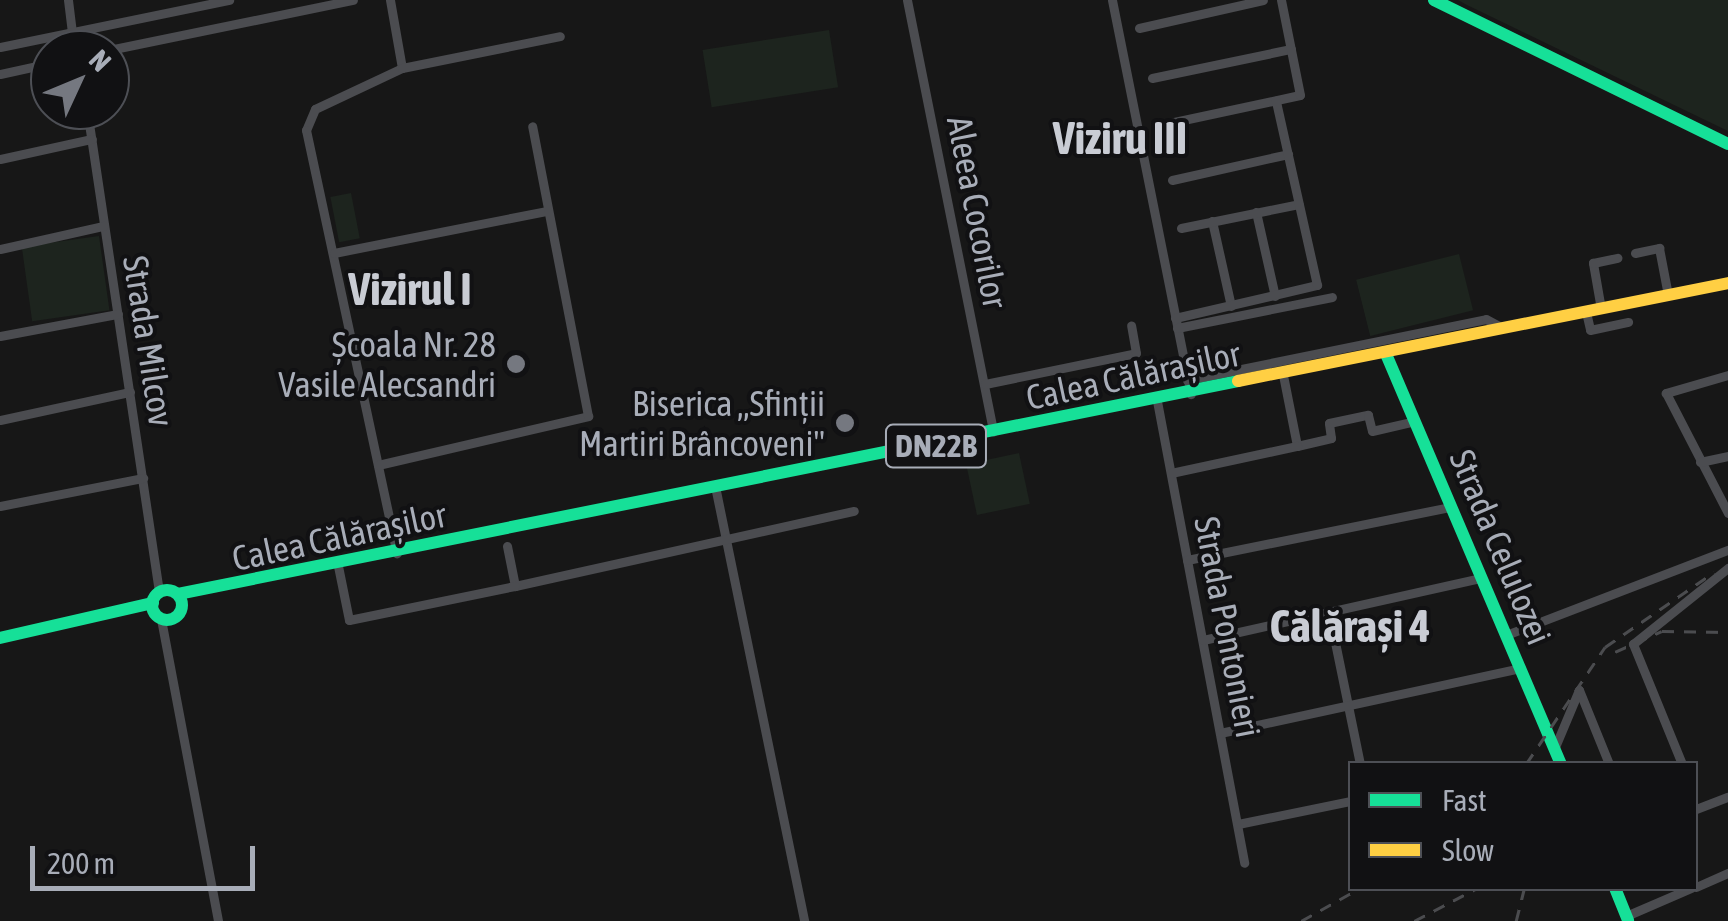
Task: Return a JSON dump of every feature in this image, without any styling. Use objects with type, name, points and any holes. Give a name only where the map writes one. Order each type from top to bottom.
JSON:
[{"type":"main road","points":[[1434,0],[1728,144]]},
{"type":"main road","name":"Calea Călărașilor","points":[[0,638],[113,616],[162,599],[198,597],[1157,401],[1189,387],[1283,375],[1668,295],[1727,287]]},
{"type":"main road","name":"Strada Celulozei","points":[[1386,354],[1560,761]]},
{"type":"main road","name":"Calea Călărașilor","points":[[182,610],[198,597]]},
{"type":"main road","points":[[162,599],[182,610]]},
{"type":"main road","name":"DN22B","points":[[162,599],[182,610]]},
{"type":"main road","points":[[1616,891],[1627,918]]},
{"type":"street","points":[[68,0],[72,30]]},
{"type":"street","points":[[77,30],[228,0]]},
{"type":"street","points":[[130,46],[354,0]]},
{"type":"street","points":[[390,0],[402,68]]},
{"type":"street","name":"Aleea Cocorilor","points":[[908,0],[994,435]]},
{"type":"street","points":[[1112,0],[1189,387],[1486,319],[1506,329]]},
{"type":"street","points":[[1139,28],[1263,0]]},
{"type":"street","points":[[1160,124],[1300,95],[1280,0]]},
{"type":"street","points":[[397,554],[309,118],[402,68],[560,36]]},
{"type":"street","points":[[0,47],[30,40]]},
{"type":"street","points":[[1152,78],[1291,49]]},
{"type":"street","points":[[0,74],[30,68]]},
{"type":"street","points":[[1176,323],[1317,285],[1276,100]]},
{"type":"street","points":[[378,465],[588,416],[532,126]]},
{"type":"street","name":"Strada Milcov","points":[[90,130],[162,599],[218,921]]},
{"type":"street","points":[[0,158],[92,139]]},
{"type":"street","points":[[1172,180],[1288,154]]},
{"type":"street","points":[[1181,228],[1299,204]]},
{"type":"street","points":[[334,254],[546,211]]},
{"type":"street","points":[[1256,212],[1274,296]]},
{"type":"street","points":[[1212,221],[1231,306]]},
{"type":"street","points":[[0,249],[103,226]]},
{"type":"street","points":[[1636,253],[1659,248],[1668,295]]},
{"type":"street","points":[[1601,309],[1593,263],[1617,258]]},
{"type":"street","points":[[1176,323],[1332,297]]},
{"type":"street","points":[[1586,312],[1590,330],[1628,322]]},
{"type":"street","points":[[0,336],[118,314]]},
{"type":"street","points":[[984,384],[1136,352],[1132,325]]},
{"type":"street","points":[[1283,375],[1297,446]]},
{"type":"street","points":[[1728,375],[1666,393],[1728,513]]},
{"type":"street","points":[[0,420],[130,392]]},
{"type":"street","name":"Strada Pontonieri","points":[[1157,401],[1244,863]]},
{"type":"street","points":[[1171,474],[1331,438],[1329,423],[1368,415],[1372,431],[1414,422]]},
{"type":"street","points":[[1700,462],[1728,456]]},
{"type":"street","points":[[0,506],[143,478]]},
{"type":"street","points":[[716,491],[804,921]]},
{"type":"street","points":[[1188,560],[1451,507]]},
{"type":"street","points":[[338,566],[348,620],[854,511]]},
{"type":"street","points":[[507,546],[516,586]]},
{"type":"street","points":[[1506,635],[1728,550]]},
{"type":"street","points":[[1681,761],[1633,644],[1728,568]]},
{"type":"street","points":[[1203,640],[1482,578]]},
{"type":"street","points":[[1328,613],[1359,761]]},
{"type":"street","points":[[1220,732],[1520,668]]},
{"type":"street","points":[[1554,748],[1579,690],[1609,761]]},
{"type":"street","points":[[1698,808],[1728,797]]},
{"type":"street","points":[[1238,824],[1348,801]]},
{"type":"street","points":[[1698,886],[1728,873]]},
{"type":"street","points":[[1627,918],[1686,891]]},
{"type":"shaded area","points":[[1458,0],[1728,0],[1728,131],[1465,4]]},
{"type":"shaded area","points":[[829,30],[838,87],[712,107],[703,50]]},
{"type":"shaded area","points":[[351,193],[360,238],[339,242],[330,197]]},
{"type":"shaded area","points":[[99,236],[109,310],[32,321],[22,247]]},
{"type":"shaded area","points":[[1459,254],[1473,310],[1370,336],[1356,280]]},
{"type":"shaded area","points":[[1019,453],[1030,504],[977,515],[966,464]]},
{"type":"railway","points":[[1528,761],[1605,647],[1714,572]]},
{"type":"railway","points":[[1615,652],[1662,631],[1728,632]]},
{"type":"railway","points":[[1301,921],[1355,891]]},
{"type":"railway","points":[[1414,921],[1471,891]]},
{"type":"railway","points":[[1516,921],[1523,891]]},
{"type":"traffic: fast","points":[[1434,0],[1728,144]]},
{"type":"traffic: fast","points":[[1386,354],[1560,761]]},
{"type":"traffic: fast","points":[[178,594],[1238,381]]},
{"type":"traffic: fast","points":[[167,590],[178,594],[182,605],[178,616],[167,620],[156,616],[152,605],[156,594],[167,590]]},
{"type":"traffic: fast","points":[[0,638],[153,603]]},
{"type":"traffic: fast","points":[[1616,891],[1628,921]]},
{"type":"traffic: slow","points":[[1238,381],[1728,283]]},
{"type":"place","name":"Școala Nr. 28 Vasile Alecsandri","points":[[516,364]]},
{"type":"place","name":"Biserica „Sfinții Martiri Brâncoveni\"","points":[[845,423]]},
{"type":"district","name":"Viziru III","points":[[1120,139]]},
{"type":"district","name":"Vizirul I","points":[[410,290]]},
{"type":"district","name":"Călărași 4","points":[[1350,627]]}]
